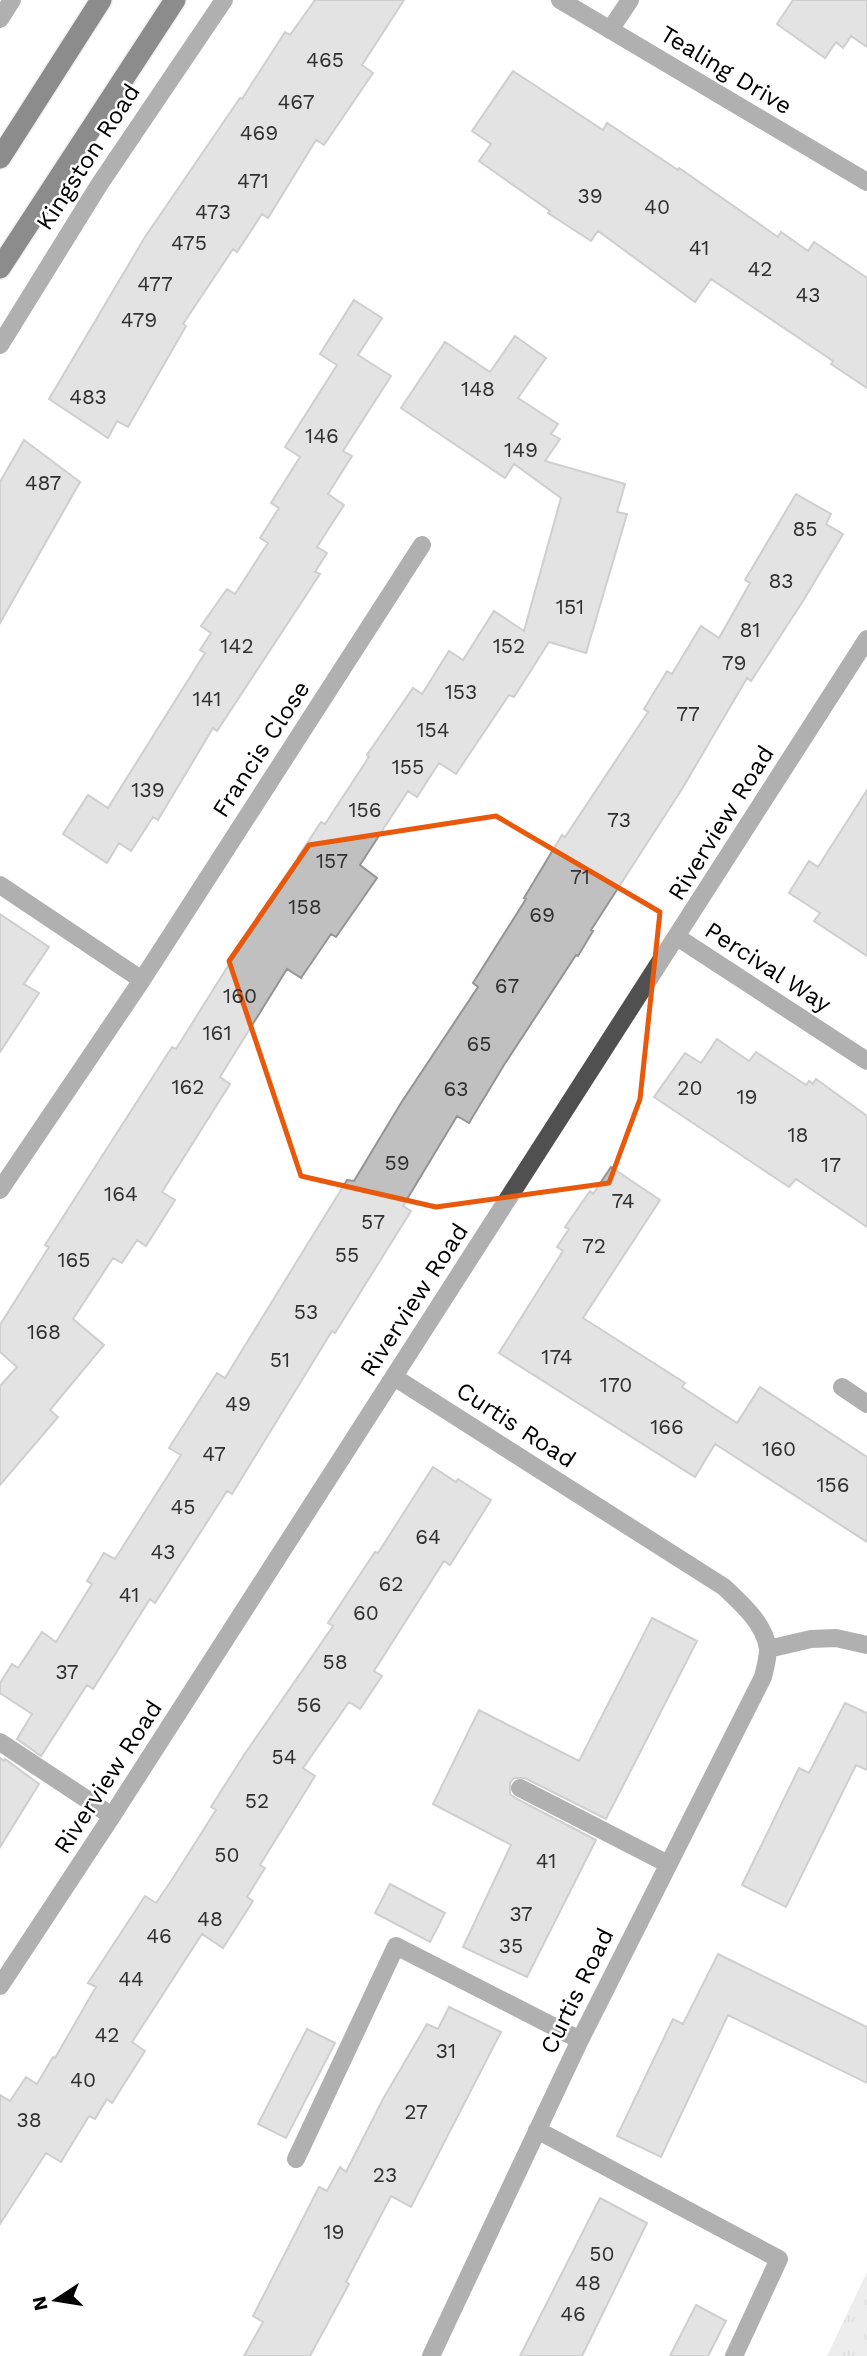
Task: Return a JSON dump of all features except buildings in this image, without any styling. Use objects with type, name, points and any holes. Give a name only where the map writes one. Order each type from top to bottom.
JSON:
[{"type":"highway","points":[[0,158],[101,0]]},
{"type":"highway","name":"Kingston Road","points":[[0,268],[175,0]]},
{"type":"street","points":[[0,19],[12,0]]},
{"type":"street","name":"Kingston Road","points":[[0,345],[99,185],[224,0]]},
{"type":"street","name":"Tealing Drive","points":[[559,0],[867,182]]},
{"type":"street","points":[[610,30],[630,0]]},
{"type":"street","name":"Francis Close","points":[[0,1190],[142,980],[422,545]]},
{"type":"street","name":"Riverview Road","points":[[0,1986],[112,1816],[867,639]]},
{"type":"street","points":[[0,885],[142,980]]},
{"type":"street","name":"Percival Way","points":[[677,937],[867,1061]]},
{"type":"street","name":"Curtis Road","points":[[394,1377],[724,1587],[747,1608],[760,1628],[768,1649],[763,1677],[580,2040],[431,2356]]},
{"type":"street","points":[[842,1387],[867,1404]]},
{"type":"street","points":[[768,1649],[811,1639],[836,1638],[867,1645]]},
{"type":"street","points":[[0,1742],[112,1816]]},
{"type":"street","points":[[520,1788],[668,1864]]},
{"type":"street","points":[[296,2159],[396,1946],[580,2040]]},
{"type":"street","points":[[537,2130],[779,2259],[734,2356]]},
{"type":"highlighted area","points":[[496,816],[660,912],[640,1099],[609,1183],[436,1207],[301,1176],[229,961],[309,845]]},
{"type":"green space","points":[[867,2272],[867,2356],[827,2356]]}]
